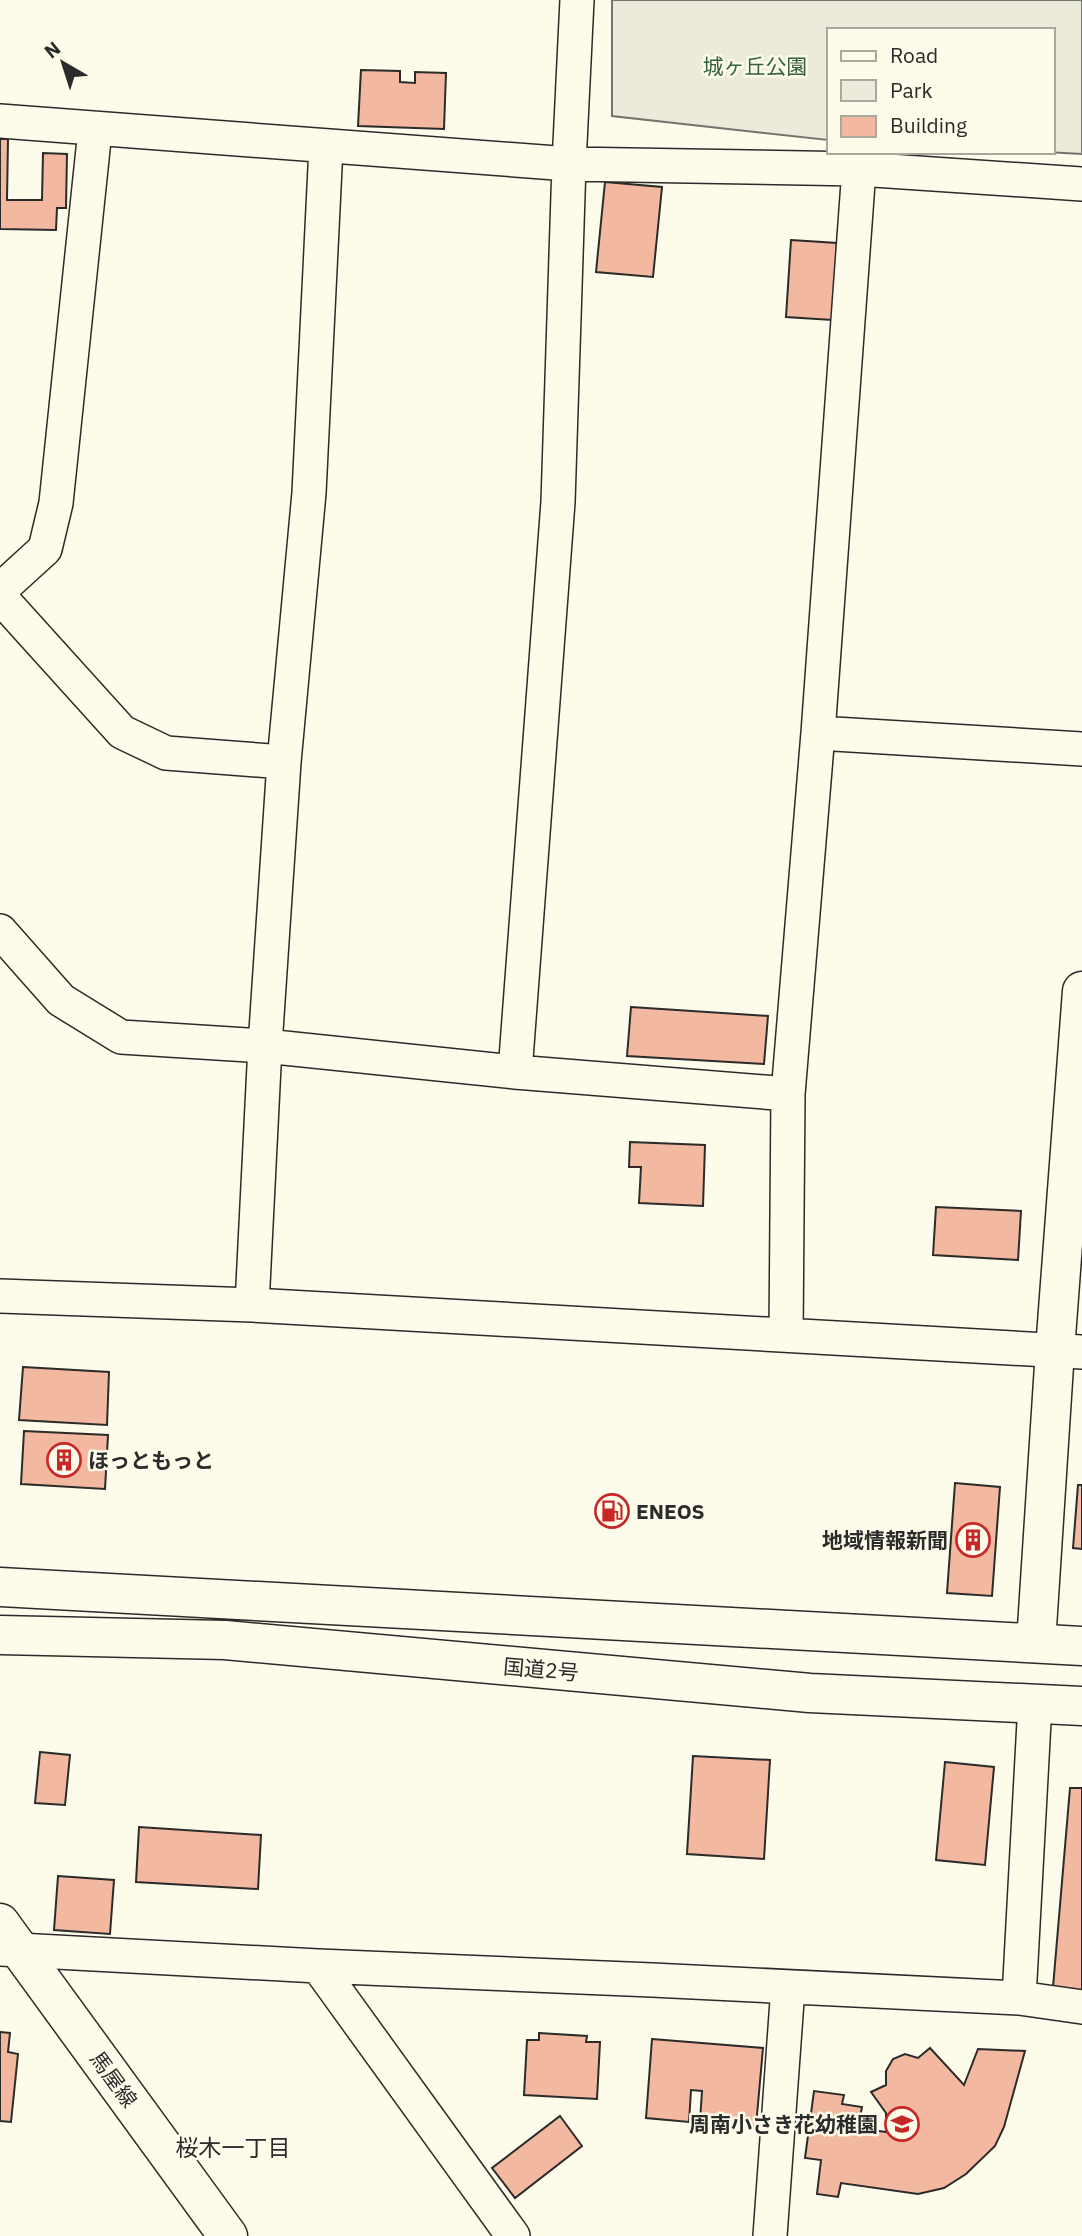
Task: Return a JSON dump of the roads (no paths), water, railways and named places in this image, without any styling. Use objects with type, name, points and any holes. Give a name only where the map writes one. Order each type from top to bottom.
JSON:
[{"type":"main road","points":[[1036,1643],[1069,1351],[1082,991]]},
{"type":"main road","points":[[0,1587],[1082,1646]]},
{"type":"main road","name":"国道2号","points":[[0,1635],[225,1640],[810,1693],[1082,1706]]},
{"type":"main road","name":"馬屋線","points":[[7,1940],[228,2236]]},
{"type":"street","points":[[515,1072],[558,502],[577,0]]},
{"type":"street","points":[[0,121],[569,164],[859,169],[1082,184]]},
{"type":"street","points":[[0,590],[45,549],[57,503],[95,130]]},
{"type":"street","points":[[252,1305],[265,1046],[284,762],[309,493],[326,147]]},
{"type":"street","points":[[786,1335],[788,1094],[818,733],[859,169]]},
{"type":"street","points":[[0,597],[122,732],[166,753],[284,762]]},
{"type":"street","points":[[818,733],[1082,749]]},
{"type":"street","points":[[0,931],[61,1000],[121,1037],[265,1046],[515,1072],[788,1094]]},
{"type":"street","points":[[0,1296],[252,1305],[1069,1351]]},
{"type":"street","points":[[1019,1998],[1035,1703]]},
{"type":"street","points":[[7,1940],[318,1966],[1019,1998],[1082,2007]]},
{"type":"street","points":[[318,1966],[513,2236]]},
{"type":"street","points":[[770,2236],[788,1987]]},
{"type":"place","name":"ほっともっと","points":[[64,1460]]},
{"type":"place","name":"ENEOS","points":[[612,1511]]},
{"type":"place","name":"地域情報新聞","points":[[973,1540]]},
{"type":"place","name":"周南小さき花幼稚園","points":[[902,2124]]},
{"type":"district","name":"桜木一丁目","points":[[233,2147]]},
{"type":"park label","name":"城ヶ丘公園","points":[[755,66]]}]
